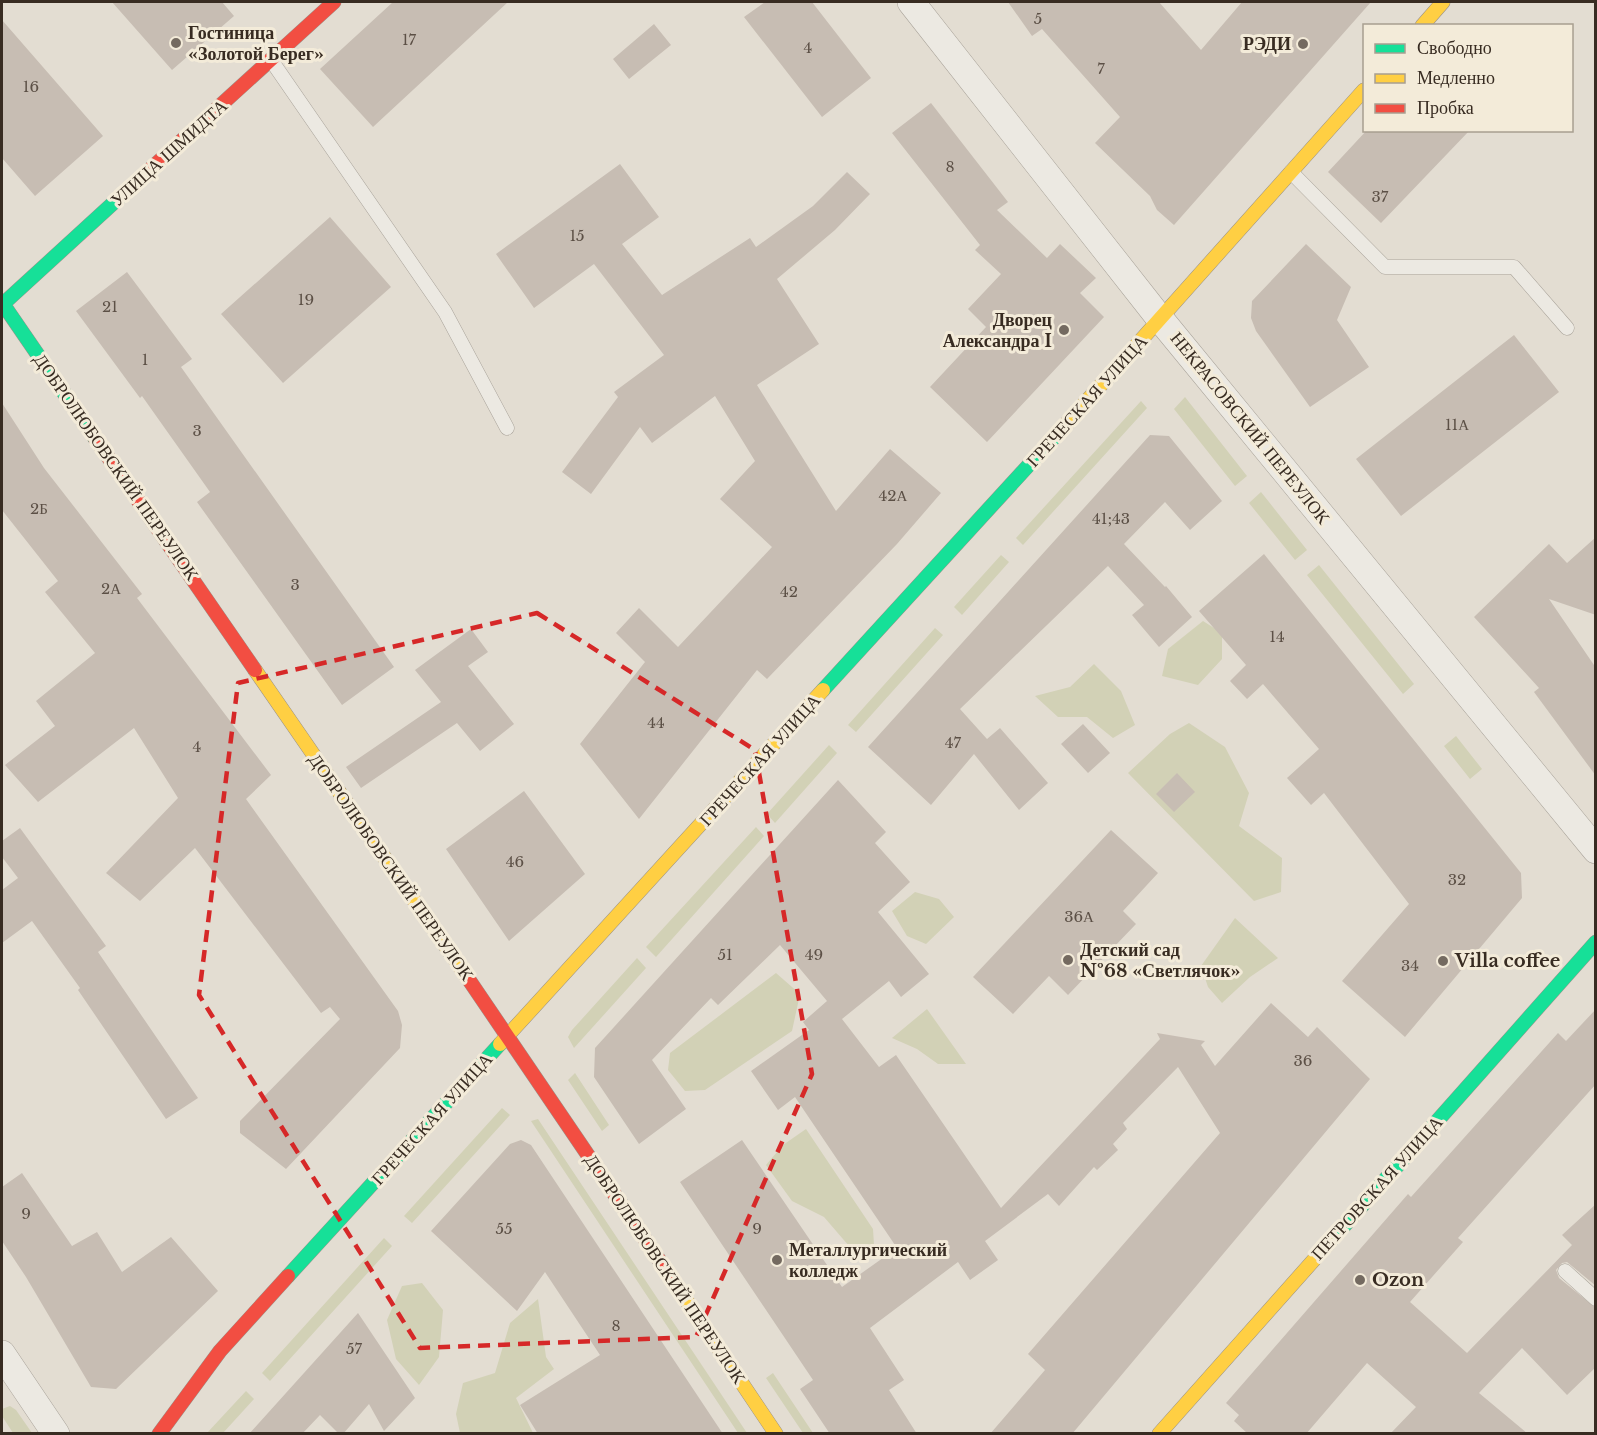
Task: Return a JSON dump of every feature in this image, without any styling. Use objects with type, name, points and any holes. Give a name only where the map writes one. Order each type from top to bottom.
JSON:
[{"type":"main road","name":"УЛИЦА ШМИДТА","points":[[3,304],[334,2]]},
{"type":"main road","points":[[1424,24],[1443,2]]},
{"type":"main road","name":"ГРЕЧЕСКАЯ УЛИЦА","points":[[159,1434],[220,1351],[1161,320],[1363,92]]},
{"type":"main road","name":"ДОБРОЛЮБОВСКИЙ ПЕРЕУЛОК","points":[[3,304],[508,1037],[776,1434]]},
{"type":"main road","name":"ПЕТРОВСКАЯ УЛИЦА","points":[[1159,1434],[1596,942]]},
{"type":"street","name":"НЕКРАСОВСКИЙ ПЕРЕУЛОК","points":[[911,2],[1161,320],[1596,850]]},
{"type":"street","points":[[2,1354],[56,1434]]},
{"type":"lane","points":[[271,60],[445,312],[507,428]]},
{"type":"lane","points":[[1291,172],[1385,267],[1514,267],[1567,327]]},
{"type":"lane","points":[[1565,1271],[1596,1299]]},
{"type":"highlighted area","points":[[537,613],[755,750],[812,1074],[696,1337],[420,1348],[199,995],[238,683]]},
{"type":"green space","points":[[1185,397],[1247,476],[1235,486],[1174,409]]},
{"type":"green space","points":[[1141,401],[1147,408],[1023,545],[1016,538]]},
{"type":"green space","points":[[1261,492],[1307,550],[1295,560],[1249,503]]},
{"type":"green space","points":[[1001,555],[1009,562],[962,615],[954,607]]},
{"type":"green space","points":[[1319,565],[1414,684],[1403,694],[1307,575]]},
{"type":"green space","points":[[1203,621],[1222,633],[1222,659],[1198,685],[1162,676],[1168,649]]},
{"type":"green space","points":[[935,628],[943,635],[856,732],[848,725]]},
{"type":"green space","points":[[1094,664],[1121,691],[1135,725],[1113,738],[1087,717],[1058,717],[1035,696],[1070,687]]},
{"type":"green space","points":[[1189,723],[1225,747],[1249,793],[1239,826],[1282,858],[1281,892],[1254,901],[1128,773],[1170,734]]},
{"type":"green space","points":[[1456,736],[1482,769],[1470,779],[1444,746]]},
{"type":"green space","points":[[829,745],[837,753],[775,823],[767,814]]},
{"type":"green space","points":[[756,827],[764,836],[656,957],[646,947]]},
{"type":"green space","points":[[915,892],[939,899],[954,917],[926,944],[907,936],[892,911]]},
{"type":"green space","points":[[1235,918],[1278,958],[1250,977],[1222,1003],[1208,987],[1201,966]]},
{"type":"green space","points":[[637,958],[646,968],[574,1048],[568,1037],[572,1030]]},
{"type":"green space","points":[[776,973],[800,994],[792,1031],[705,1090],[685,1091],[668,1070],[670,1053]]},
{"type":"green space","points":[[927,1009],[966,1064],[938,1064],[917,1049],[892,1038]]},
{"type":"green space","points":[[575,1073],[609,1125],[602,1131],[568,1080]]},
{"type":"green space","points":[[502,1108],[510,1115],[412,1223],[404,1216]]},
{"type":"green space","points":[[538,1119],[747,1433],[738,1433],[531,1121]]},
{"type":"green space","points":[[806,1129],[873,1229],[874,1245],[849,1246],[824,1217],[792,1201],[766,1165],[783,1145]]},
{"type":"green space","points":[[384,1238],[392,1246],[270,1381],[262,1373]]},
{"type":"green space","points":[[422,1283],[443,1310],[439,1357],[419,1385],[396,1359],[387,1320],[402,1286]]},
{"type":"green space","points":[[538,1299],[546,1357],[554,1369],[516,1398],[533,1433],[460,1433],[456,1414],[463,1383],[495,1373],[510,1323]]},
{"type":"green space","points":[[773,1373],[813,1433],[803,1433],[766,1378]]},
{"type":"green space","points":[[246,1391],[254,1399],[223,1433],[207,1433]]},
{"type":"green space","points":[[10,1406],[16,1410],[32,1433],[13,1433],[2,1416],[2,1409]]},
{"type":"building","name":"Гостиница «Золотой Берег»","points":[[112,2],[222,2],[234,16],[172,70]]},
{"type":"building","points":[[393,2],[508,2],[373,127],[320,69]]},
{"type":"building","points":[[765,2],[812,2],[871,78],[822,117],[744,17]]},
{"type":"building","points":[[1008,2],[1159,2],[1201,50],[1242,2],[1371,2],[1174,225],[1157,210],[1150,196],[1095,143],[1120,117],[1042,29],[1032,36]]},
{"type":"building","points":[[2,20],[103,136],[35,196],[2,158]]},
{"type":"building","points":[[654,24],[671,45],[629,79],[613,59]]},
{"type":"building","points":[[931,103],[1008,202],[997,210],[1047,258],[1060,244],[1096,278],[1080,293],[1104,317],[987,442],[930,387],[986,327],[968,309],[1001,274],[975,250],[980,245],[892,133]]},
{"type":"building","points":[[1365,132],[1468,132],[1381,223],[1328,172]]},
{"type":"building","points":[[620,164],[659,217],[622,244],[662,295],[750,238],[756,247],[813,206],[847,172],[870,194],[835,230],[777,279],[819,344],[757,385],[836,511],[890,449],[941,493],[897,544],[767,679],[757,670],[639,819],[580,744],[645,662],[616,633],[639,608],[678,647],[772,547],[720,499],[755,461],[715,396],[652,443],[640,427],[591,494],[562,472],[618,397],[614,392],[664,355],[594,264],[534,308],[496,254]]},
{"type":"building","points":[[330,217],[391,287],[283,383],[221,314]]},
{"type":"building","points":[[1306,244],[1351,287],[1337,320],[1369,367],[1310,407],[1256,331],[1251,318],[1252,301]]},
{"type":"building","points":[[127,272],[192,359],[181,367],[394,667],[342,705],[197,502],[210,492],[142,396],[140,398],[76,311]]},
{"type":"building","points":[[1514,335],[1559,392],[1401,516],[1356,459]]},
{"type":"building","points":[[2,403],[44,468],[142,594],[137,598],[271,775],[246,799],[398,1011],[402,1025],[400,1048],[286,1169],[240,1133],[240,1121],[340,1019],[330,1007],[321,1013],[195,848],[140,901],[106,873],[178,798],[134,728],[38,802],[5,765],[55,726],[36,701],[95,653],[45,592],[58,581],[2,510]]},
{"type":"building","points":[[1150,435],[1169,436],[1222,501],[1190,530],[1165,502],[1124,544],[1166,586],[1192,617],[1159,647],[1132,615],[1144,605],[1108,566],[960,709],[987,739],[1000,728],[1048,783],[1019,810],[974,754],[931,805],[868,747]]},
{"type":"building","points":[[1596,537],[1596,615],[1549,599],[1596,668],[1596,776],[1534,692],[1539,688],[1474,617],[1549,544],[1567,563]]},
{"type":"building","points":[[1264,554],[1521,873],[1522,898],[1405,1037],[1342,981],[1409,904],[1324,793],[1311,805],[1287,778],[1319,749],[1263,684],[1247,699],[1230,681],[1246,665],[1199,611]]},
{"type":"building","points":[[471,629],[488,652],[468,666],[514,724],[480,751],[457,723],[361,788],[346,767],[441,702],[415,670]]},
{"type":"building","points":[[1083,724],[1110,753],[1088,773],[1061,744]]},
{"type":"building","points":[[1177,773],[1195,792],[1174,812],[1156,794]]},
{"type":"building","points":[[838,780],[886,832],[875,843],[910,882],[878,912],[929,974],[901,997],[889,981],[842,1019],[879,1067],[896,1055],[1001,1208],[1160,1039],[1157,1033],[1205,1041],[1201,1045],[1215,1066],[1271,1003],[1308,1037],[1317,1027],[1370,1079],[1072,1434],[990,1434],[1045,1370],[1028,1354],[1220,1133],[1178,1067],[1123,1123],[1127,1129],[1113,1144],[1118,1150],[1097,1170],[1094,1167],[1059,1206],[1048,1194],[985,1241],[998,1260],[970,1280],[958,1262],[870,1328],[904,1380],[889,1390],[917,1434],[830,1434],[800,1389],[813,1380],[680,1182],[742,1140],[842,1287],[897,1248],[795,1097],[778,1110],[751,1071],[809,1030],[803,1022],[827,1001],[780,945],[718,1005],[711,998],[652,1060],[686,1109],[639,1144],[594,1077],[595,1048]]},
{"type":"building","points":[[524,791],[585,874],[509,941],[446,849]]},
{"type":"building","points":[[20,828],[106,946],[98,952],[198,1098],[166,1119],[78,990],[80,988],[32,921],[2,943],[2,890],[18,878],[2,857],[2,841]]},
{"type":"building","points":[[1111,830],[1158,873],[1123,911],[1136,924],[1068,995],[1049,976],[1013,1014],[973,977]]},
{"type":"building","points":[[1596,1009],[1596,1084],[1458,1238],[1463,1242],[1410,1302],[1467,1353],[1572,1245],[1562,1235],[1596,1204],[1596,1286],[1567,1262],[1562,1263],[1556,1270],[1559,1278],[1596,1308],[1596,1367],[1567,1395],[1522,1348],[1479,1393],[1528,1434],[1390,1434],[1416,1407],[1367,1363],[1306,1434],[1248,1434],[1234,1421],[1239,1415],[1226,1403],[1408,1194],[1411,1197],[1558,1033],[1566,1041]]},
{"type":"building","points":[[521,1140],[531,1145],[723,1434],[538,1434],[520,1405],[600,1355],[545,1272],[517,1311],[431,1231],[510,1144]]},
{"type":"building","points":[[22,1173],[72,1246],[97,1232],[122,1272],[171,1237],[218,1291],[116,1389],[91,1387],[2,1241],[2,1187]]},
{"type":"building","points":[[358,1313],[415,1398],[384,1431],[369,1404],[343,1434],[339,1434],[320,1415],[302,1434],[249,1434]]},
{"type":"traffic: fast","points":[[95,438],[3,304],[145,174]]},
{"type":"traffic: fast","points":[[823,690],[1059,432]]},
{"type":"traffic: fast","points":[[1328,1244],[1596,942]]},
{"type":"traffic: fast","points":[[288,1276],[500,1044]]},
{"type":"traffic: slow","points":[[1424,24],[1443,2]]},
{"type":"traffic: slow","points":[[1059,432],[1363,91]]},
{"type":"traffic: slow","points":[[255,670],[467,977]]},
{"type":"traffic: slow","points":[[500,1044],[823,690]]},
{"type":"traffic: slow","points":[[1159,1434],[1328,1244]]},
{"type":"traffic: slow","points":[[668,1273],[776,1434]]},
{"type":"traffic: jam","points":[[145,174],[334,2]]},
{"type":"traffic: jam","points":[[95,438],[255,670]]},
{"type":"traffic: jam","points":[[467,977],[668,1273]]},
{"type":"traffic: jam","points":[[159,1434],[220,1351],[288,1276]]},
{"type":"place","name":"Гостиница «Золотой Берег»","points":[[176,43]]},
{"type":"place","name":"РЭДИ","points":[[1303,44]]},
{"type":"place","name":"Дворец Александра I","points":[[1064,330]]},
{"type":"place","name":"Детский сад №68 «Светлячок»","points":[[1068,960]]},
{"type":"place","name":"Villa coffee","points":[[1443,961]]},
{"type":"place","name":"Металлургический колледж","points":[[777,1260]]},
{"type":"place","name":"Ozon","points":[[1360,1280]]}]
